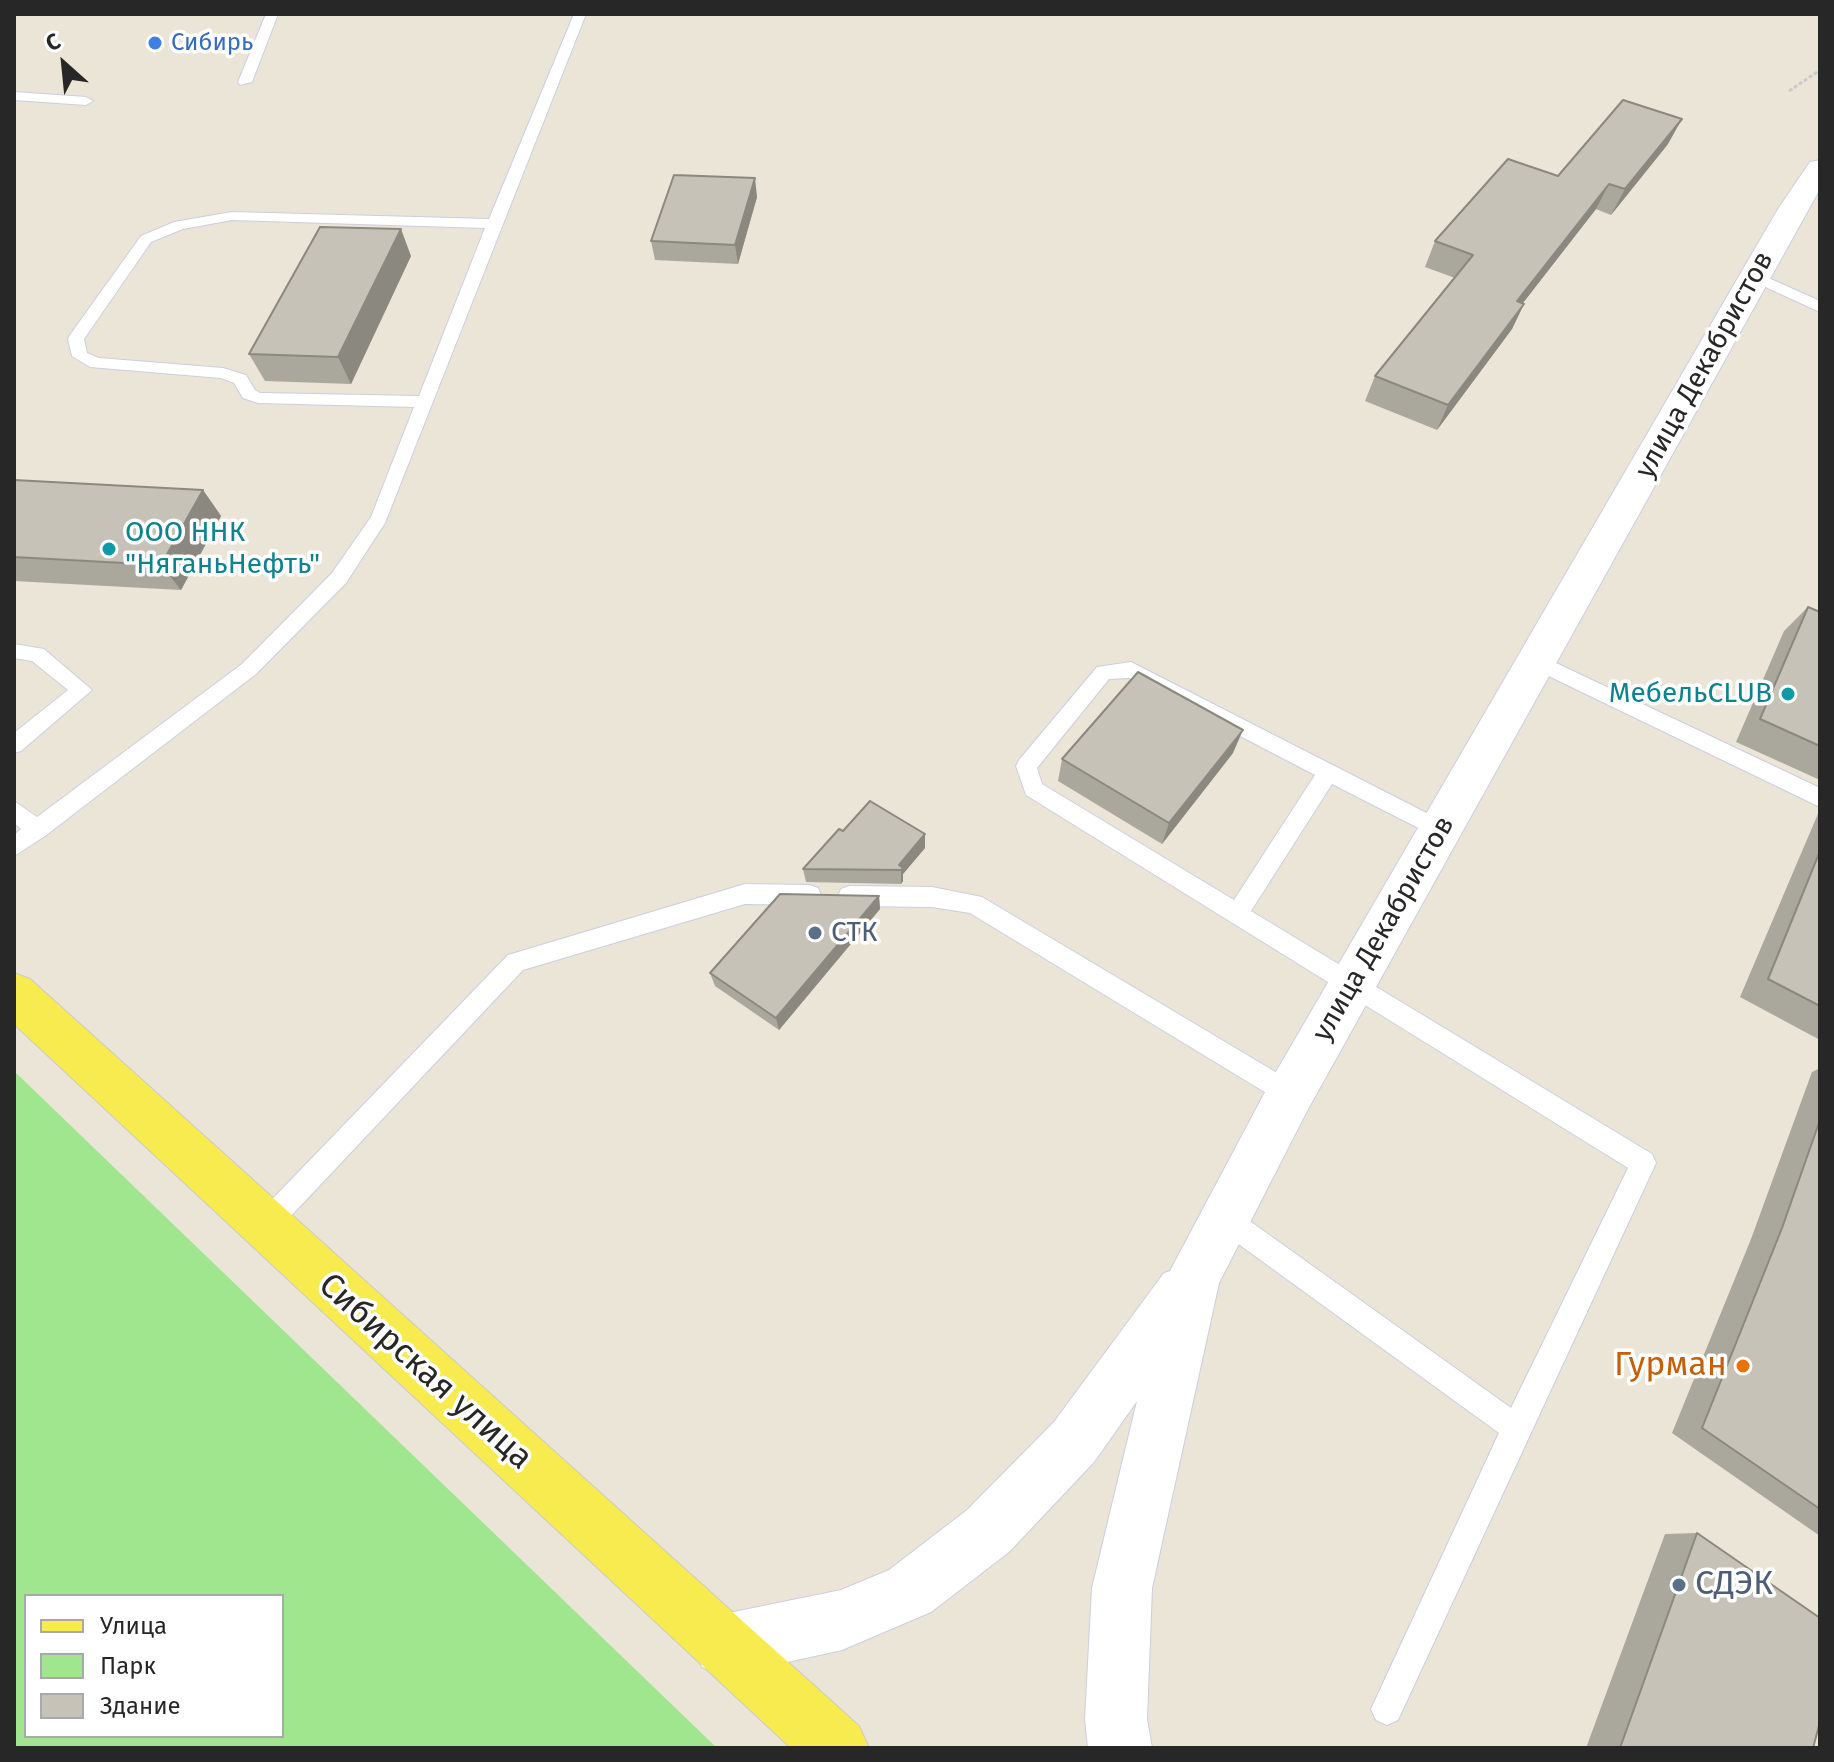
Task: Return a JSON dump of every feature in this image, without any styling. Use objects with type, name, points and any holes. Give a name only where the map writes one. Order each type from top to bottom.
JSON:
[{"type":"main road","name":"улица Декабристов","points":[[1120,1748],[1116,1719],[1122,1588],[1194,1277],[1290,1094],[1792,209],[1820,168]]},
{"type":"main road","name":"Сибирская улица","points":[[14,994],[837,1748]]},
{"type":"main road","points":[[724,1645],[842,1620],[883,1603],[910,1591],[988,1531],[1074,1442],[1194,1277]]},
{"type":"lane","points":[[245,82],[272,14]]},
{"type":"lane","points":[[14,847],[249,669],[339,578],[379,519],[580,14]]},
{"type":"lane","points":[[14,96],[86,101]]},
{"type":"lane","points":[[424,402],[258,398],[249,394],[240,379],[223,373],[96,363],[80,356],[76,339],[146,239],[179,225],[232,216],[494,224]]},
{"type":"lane","points":[[1755,277],[1820,307]]},
{"type":"lane","points":[[14,651],[37,654],[82,690],[14,745]]},
{"type":"lane","points":[[1537,662],[1820,798]]},
{"type":"lane","points":[[1387,1709],[1516,1428],[1643,1163],[1033,789],[1026,766],[1104,672],[1131,670],[1440,830]]},
{"type":"lane","points":[[1237,914],[1328,773]]},
{"type":"lane","points":[[14,810],[37,830]]},
{"type":"lane","points":[[264,1226],[516,962],[745,894],[932,897],[974,904],[1290,1094]]},
{"type":"lane","points":[[1224,1218],[1516,1428]]},
{"type":"path","points":[[1789,91],[1820,70]]},
{"type":"green space","points":[[14,1071],[717,1748],[14,1748]]},
{"type":"building","points":[[1623,100],[1682,119],[1625,189],[1609,184],[1517,301],[1524,304],[1448,405],[1375,376],[1473,255],[1435,241],[1508,159],[1558,176]]},
{"type":"building","points":[[674,175],[755,178],[735,245],[651,241]]},
{"type":"building","points":[[320,227],[401,229],[338,357],[249,354]]},
{"type":"building","points":[[14,480],[203,490],[161,565],[14,557]]},
{"type":"building","points":[[1808,607],[1820,612],[1820,746],[1760,719]]},
{"type":"building","points":[[1138,672],[1243,730],[1169,823],[1062,759]]},
{"type":"building","points":[[870,801],[925,834],[899,865],[903,868],[803,869],[839,829],[843,831]]},
{"type":"building","points":[[1820,851],[1820,1006],[1768,979]]},
{"type":"building","points":[[780,894],[879,896],[776,1018],[710,973]]},
{"type":"building","points":[[1820,1120],[1820,1509],[1702,1428],[1782,1228]]},
{"type":"building","points":[[1697,1533],[1820,1618],[1820,1722],[1813,1748],[1620,1748]]},
{"type":"place","name":"Сибирь","points":[[155,43]]},
{"type":"place","name":"ООО ННК \"НяганьНефть\"","points":[[109,549]]},
{"type":"place","name":"МебельCLUB","points":[[1788,694]]},
{"type":"place","name":"СТК","points":[[815,933]]},
{"type":"place","name":"Гурман","points":[[1743,1366]]},
{"type":"place","name":"СДЭК","points":[[1679,1585]]}]
